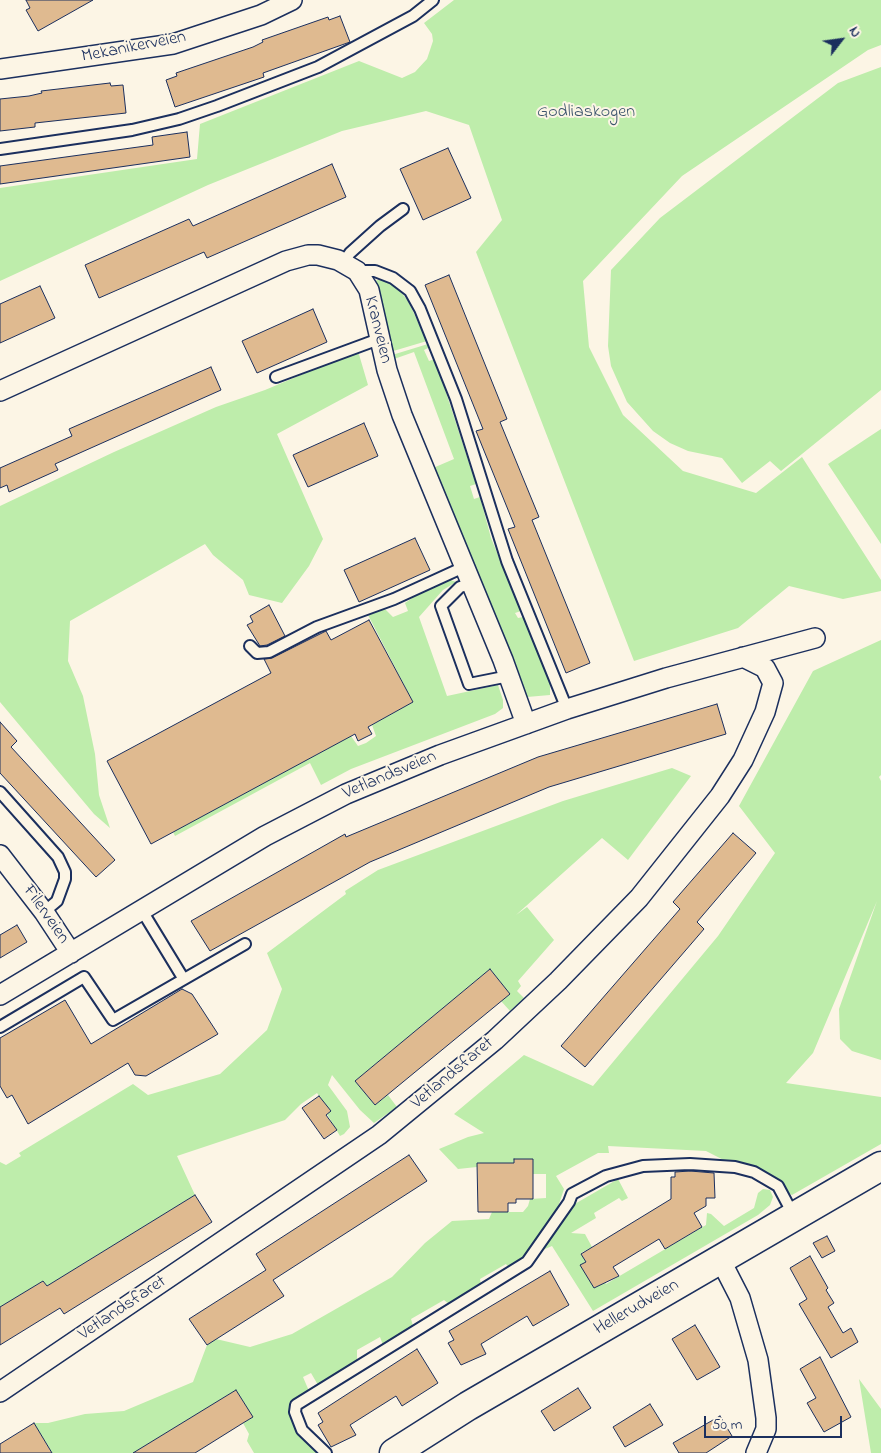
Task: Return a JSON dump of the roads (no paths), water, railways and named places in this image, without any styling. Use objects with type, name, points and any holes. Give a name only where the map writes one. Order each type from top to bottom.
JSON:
[{"type":"main road","name":"Hellerudveien","points":[[394,1453],[468,1406],[881,1166]]},
{"type":"street","name":"Mekanikerveien","points":[[0,69],[173,44],[261,15],[292,0]]},
{"type":"street","points":[[0,390],[286,262],[308,255],[318,255],[350,267]]},
{"type":"street","name":"Kranveien","points":[[350,267],[368,290],[379,339],[402,415],[509,676],[526,724]]},
{"type":"street","name":"Vetlandsveien","points":[[0,995],[265,836],[346,794],[440,755],[567,709],[666,678],[816,638]]},
{"type":"street","name":"Vetlandsfaret","points":[[0,1392],[378,1135],[495,1040],[558,981],[638,898],[720,796],[743,760],[764,712],[773,683],[766,668],[743,657]]},
{"type":"street","name":"Filerveien","points":[[0,855],[44,912],[71,952]]},
{"type":"street","points":[[720,1260],[740,1298],[758,1360],[766,1429],[756,1453]]},
{"type":"lane","points":[[0,149],[132,130],[179,119],[217,106],[318,67],[413,16],[433,0]]},
{"type":"lane","points":[[403,209],[380,226],[350,253],[350,267],[375,271],[393,278],[410,291],[420,309],[456,399],[507,561],[567,709]]},
{"type":"lane","points":[[276,376],[379,339]]},
{"type":"lane","points":[[250,646],[257,653],[270,652],[317,628],[394,599],[467,575]]},
{"type":"lane","points":[[467,575],[460,587],[441,606],[469,684],[509,676]]},
{"type":"lane","points":[[0,792],[58,857],[64,872],[65,879],[57,901],[44,912]]},
{"type":"lane","points":[[141,909],[183,978]]},
{"type":"lane","points":[[0,1027],[84,977],[113,1020],[245,944]]},
{"type":"lane","points":[[326,1453],[302,1430],[294,1412],[296,1405],[527,1262],[569,1202],[572,1194],[606,1176],[642,1166],[690,1164],[735,1167],[754,1172],[776,1184],[781,1190],[794,1217]]},
{"type":"park label","name":"Godliaskogen","points":[[586,113]]}]
